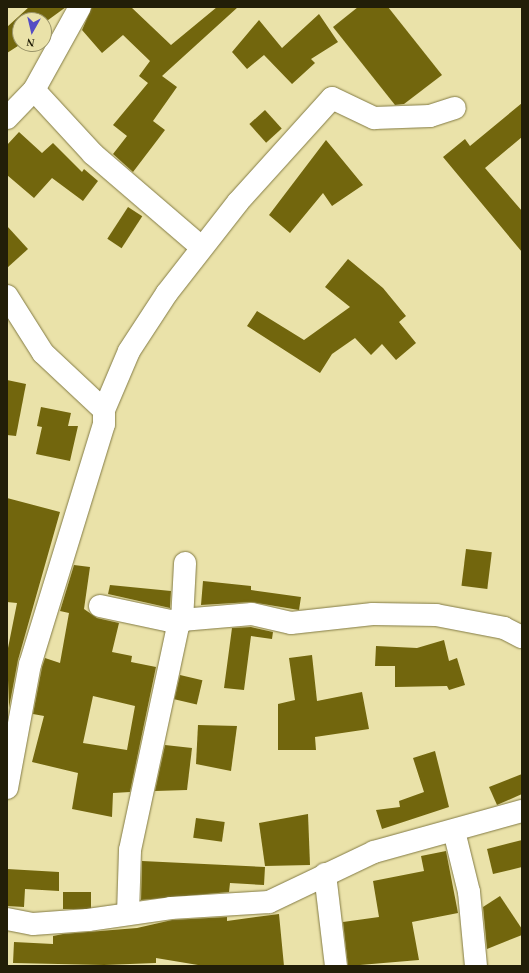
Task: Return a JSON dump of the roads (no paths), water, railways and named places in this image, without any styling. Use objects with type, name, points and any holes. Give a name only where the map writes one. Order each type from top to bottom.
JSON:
[{"type":"street","points":[[7,118],[34,90],[80,7]]},
{"type":"street","points":[[34,90],[92,154],[201,247]]},
{"type":"street","points":[[7,788],[30,664],[104,424],[104,410],[129,352],[201,247],[332,98],[374,118],[430,116],[455,108]]},
{"type":"street","points":[[7,296],[43,353],[104,410]]},
{"type":"street","points":[[128,914],[130,850],[178,626],[182,621],[185,563]]},
{"type":"street","points":[[100,606],[182,621],[252,614],[291,623],[373,614],[436,615],[504,628],[522,637]]},
{"type":"street","points":[[7,919],[33,924],[269,902],[325,874],[374,852],[522,811]]},
{"type":"street","points":[[454,831],[469,892],[476,966]]},
{"type":"street","points":[[325,874],[336,966]]}]
